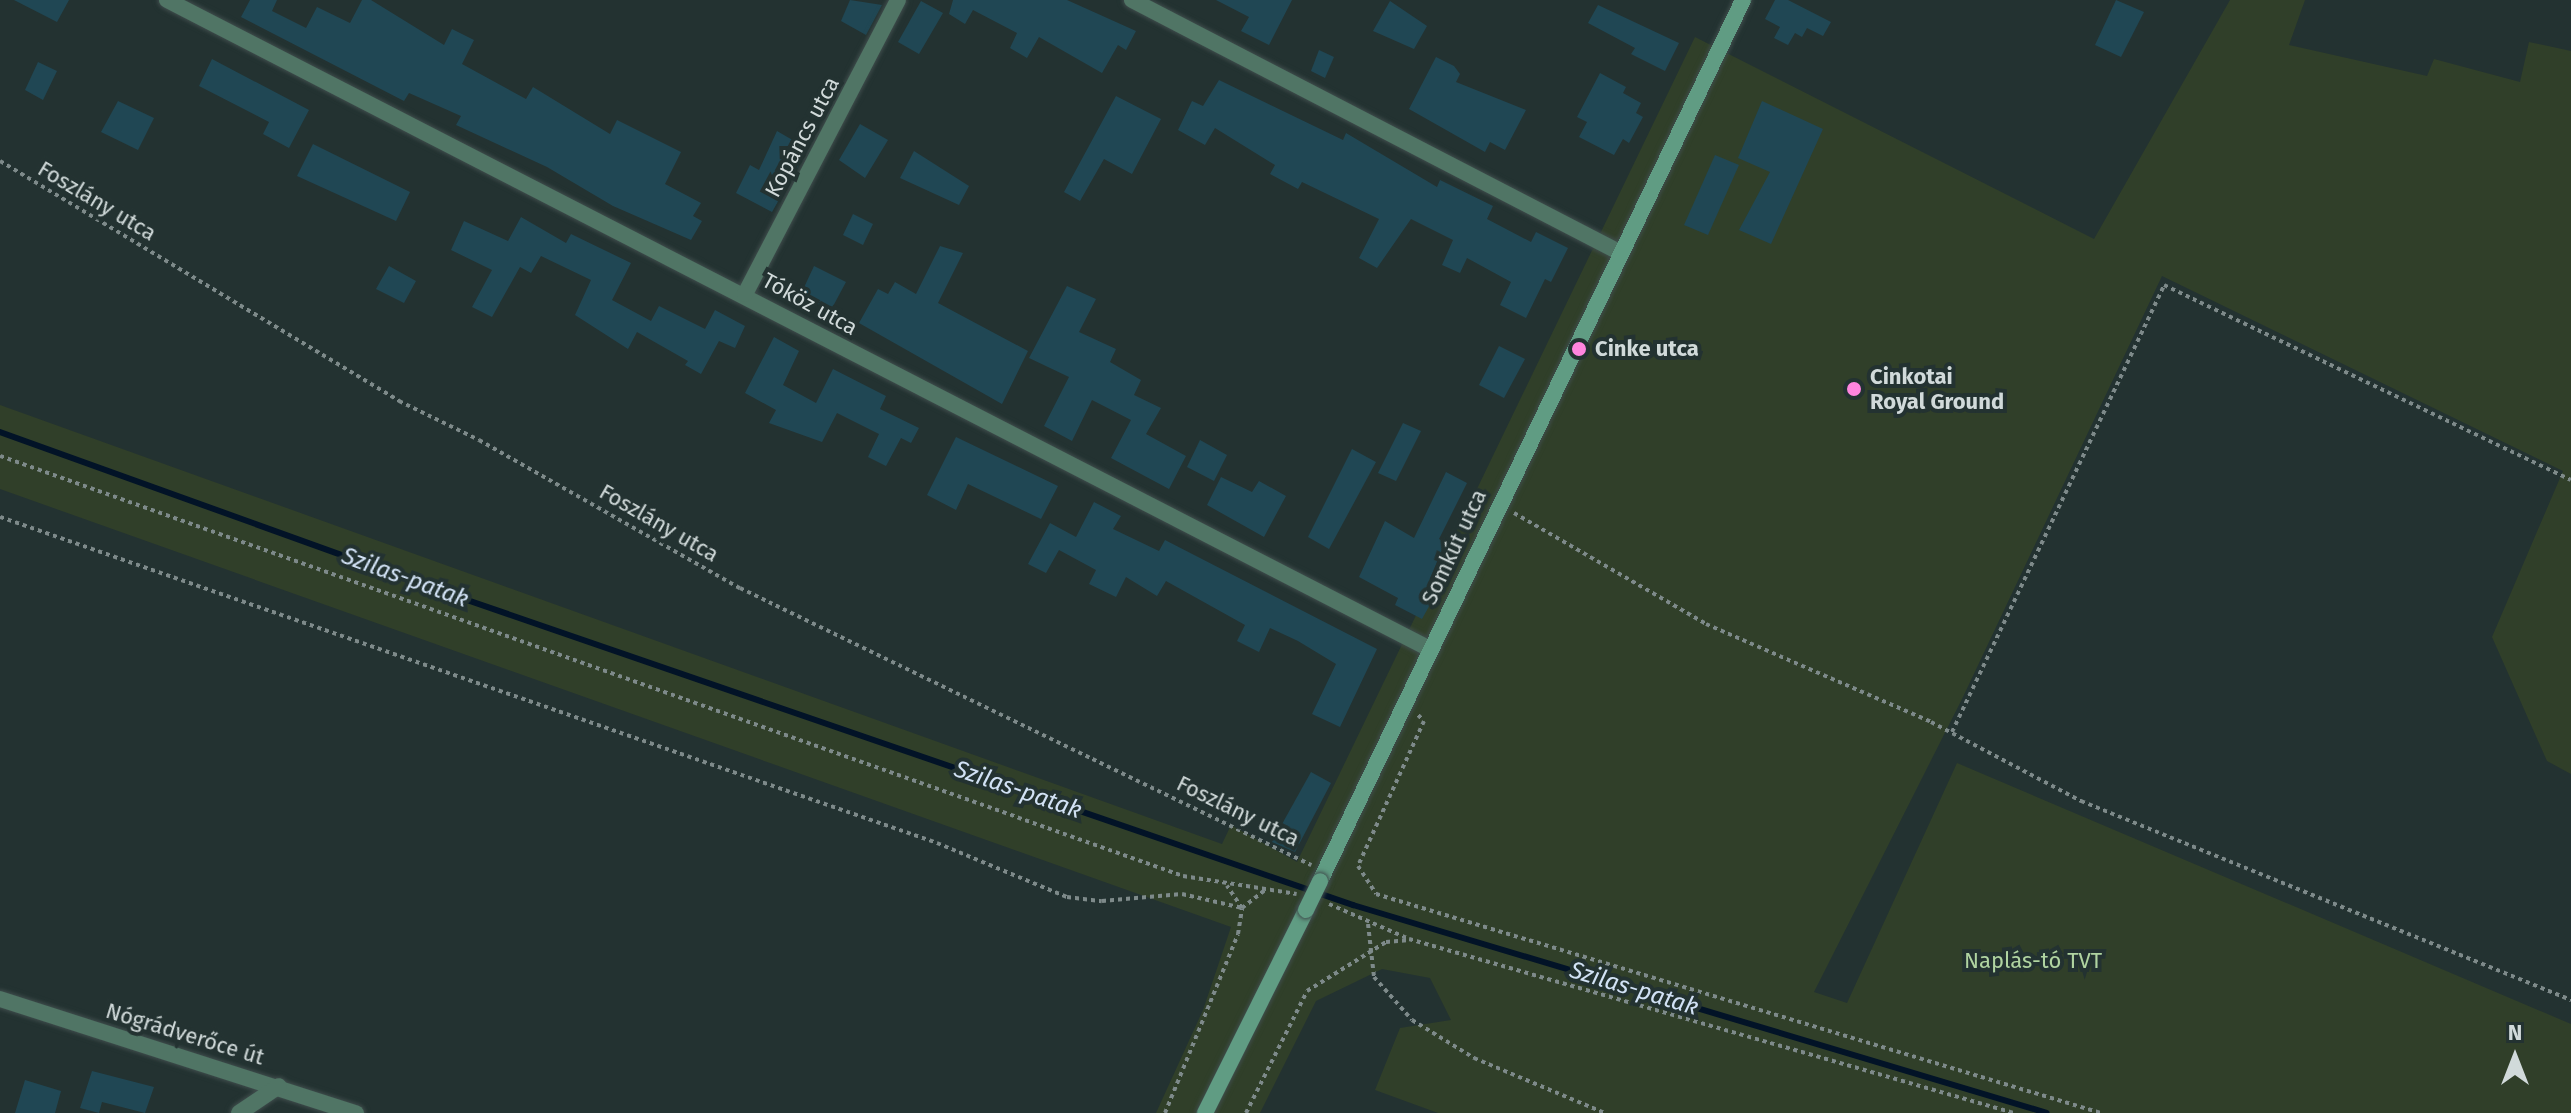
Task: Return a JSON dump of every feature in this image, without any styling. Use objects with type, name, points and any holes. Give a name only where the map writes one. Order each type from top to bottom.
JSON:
[{"type":"street","name":"Tóköz utca","points":[[167,0],[745,294],[1430,649]]},
{"type":"street","name":"Kopáncs utca","points":[[745,294],[898,0]]},
{"type":"street","points":[[1132,0],[1619,252]]},
{"type":"street","name":"Somkút utca","points":[[1205,1113],[1743,0]]},
{"type":"street","name":"Nógrádverőce út","points":[[0,999],[356,1113]]},
{"type":"street","points":[[239,1113],[279,1086]]},
{"type":"path","name":"Foszlány utca","points":[[0,161],[399,401],[479,440],[740,588],[1322,876]]},
{"type":"path","points":[[1952,732],[2164,285],[2571,480]]},
{"type":"path","points":[[0,456],[1168,871],[1225,885],[1267,889],[1306,903]]},
{"type":"path","points":[[1499,504],[1706,624],[1952,732],[2081,801],[2571,1000]]},
{"type":"path","points":[[0,517],[937,843],[1067,897],[1102,901],[1182,894],[1242,908]]},
{"type":"path","points":[[1405,702],[1424,721],[1358,866],[1376,894],[2101,1113]]},
{"type":"path","points":[[1225,885],[1242,908]]},
{"type":"path","points":[[1165,1113],[1209,1012],[1242,908],[1267,889]]},
{"type":"path","points":[[1339,907],[1368,924],[1409,939],[2014,1113]]},
{"type":"path","points":[[1368,924],[1368,952],[1374,977],[1390,1000],[1444,1042],[1605,1113]]},
{"type":"path","points":[[1246,1113],[1307,991],[1386,942],[1409,939]]},
{"type":"green space","name":"Naplás-tó TVT","points":[[2230,0],[2305,0],[2289,45],[2427,76],[2434,59],[2520,82],[2529,42],[2571,51],[2571,774],[2547,761],[2492,637],[2563,471],[2162,276],[1962,699],[1814,992],[1847,1003],[1957,763],[2571,1024],[2571,1113],[1438,1113],[1375,1090],[1400,1028],[1451,1020],[1430,978],[1382,969],[1316,1001],[1260,1113],[1156,1113],[1203,1010],[1231,927],[0,489],[0,405],[1222,844],[1231,825],[1297,862],[1695,37],[2094,239]]},
{"type":"building","points":[[14,0],[69,0],[57,22]]},
{"type":"building","points":[[250,0],[277,0],[272,11],[306,28],[317,7],[350,23],[362,0],[371,0],[444,45],[452,29],[474,40],[462,64],[526,99],[533,87],[610,134],[617,120],[681,152],[665,184],[701,203],[693,216],[702,221],[691,240],[613,206],[547,167],[456,125],[461,116],[409,93],[404,101],[241,17]]},
{"type":"building","points":[[850,0],[882,5],[866,35],[841,21]]},
{"type":"building","points":[[953,0],[1067,0],[1136,31],[1126,50],[1118,45],[1102,73],[1039,37],[1027,58],[1010,48],[1017,33],[973,10],[965,24],[949,14]]},
{"type":"building","points":[[1216,0],[1292,0],[1269,45],[1241,31],[1249,17]]},
{"type":"building","points":[[1775,0],[1788,0],[1831,22],[1823,36],[1807,28],[1802,37],[1795,33],[1788,45],[1774,38],[1780,27],[1765,19]]},
{"type":"building","points":[[2116,0],[2144,12],[2121,57],[2095,45]]},
{"type":"building","points":[[921,1],[943,13],[919,54],[898,42]]},
{"type":"building","points":[[1390,1],[1427,26],[1414,49],[1373,31]]},
{"type":"building","points":[[1598,5],[1679,43],[1665,71],[1631,54],[1635,48],[1588,23]]},
{"type":"building","points":[[1319,50],[1334,57],[1325,78],[1311,71]]},
{"type":"building","points":[[1436,57],[1454,66],[1460,74],[1456,82],[1526,110],[1505,150],[1490,142],[1485,152],[1409,109]]},
{"type":"building","points":[[212,59],[309,110],[289,148],[263,134],[269,122],[199,86]]},
{"type":"building","points":[[38,62],[57,71],[43,100],[25,90]]},
{"type":"building","points":[[1600,73],[1626,87],[1623,93],[1641,103],[1636,113],[1643,117],[1629,143],[1623,139],[1614,155],[1579,137],[1587,122],[1577,117]]},
{"type":"building","points":[[1219,80],[1343,140],[1346,133],[1437,187],[1440,180],[1493,206],[1487,219],[1531,242],[1536,232],[1568,248],[1551,282],[1545,279],[1526,318],[1500,305],[1511,282],[1467,258],[1460,273],[1442,265],[1453,240],[1411,219],[1377,268],[1359,258],[1379,219],[1302,182],[1298,189],[1270,174],[1275,165],[1215,128],[1205,145],[1178,130],[1192,101],[1203,106]]},
{"type":"building","points":[[1116,96],[1161,119],[1132,174],[1104,159],[1080,201],[1064,192]]},
{"type":"building","points":[[118,101],[154,118],[138,150],[101,132]]},
{"type":"building","points":[[1762,101],[1823,129],[1771,244],[1739,230],[1770,172],[1738,158]]},
{"type":"building","points":[[860,124],[888,140],[865,178],[839,160]]},
{"type":"building","points":[[777,131],[808,149],[772,212],[736,193],[750,165],[759,170]]},
{"type":"building","points":[[313,144],[410,192],[396,221],[297,176]]},
{"type":"building","points":[[914,151],[969,186],[959,205],[900,178]]},
{"type":"building","points":[[1715,155],[1739,165],[1708,235],[1684,225]]},
{"type":"building","points":[[853,214],[873,224],[863,245],[843,235]]},
{"type":"building","points":[[521,217],[566,243],[571,234],[631,263],[612,300],[651,321],[659,306],[705,329],[715,310],[745,326],[735,348],[719,341],[701,374],[685,365],[688,361],[637,332],[628,349],[575,315],[591,280],[541,256],[531,273],[520,267],[492,317],[472,307],[492,270],[451,250],[464,221],[508,241]]},
{"type":"building","points":[[940,246],[963,253],[938,303],[1028,351],[1002,404],[859,323],[878,289],[888,294],[895,282],[916,294]]},
{"type":"building","points":[[389,266],[416,281],[404,303],[376,289]]},
{"type":"building","points":[[814,266],[846,282],[831,310],[800,296]]},
{"type":"building","points":[[1067,286],[1096,299],[1079,332],[1116,349],[1110,362],[1141,380],[1134,395],[1161,408],[1146,434],[1186,456],[1169,489],[1111,458],[1131,420],[1092,400],[1072,441],[1044,426],[1069,377],[1029,358]]},
{"type":"building","points":[[774,337],[799,351],[783,385],[816,403],[833,369],[886,396],[880,409],[919,428],[911,443],[901,438],[886,466],[868,457],[879,434],[837,413],[822,442],[769,423],[776,410],[745,393]]},
{"type":"building","points":[[1499,346],[1525,359],[1504,398],[1479,385]]},
{"type":"building","points":[[1403,423],[1421,431],[1396,481],[1378,473]]},
{"type":"building","points":[[956,437],[1058,486],[1041,519],[968,484],[956,510],[927,495]]},
{"type":"building","points":[[1200,440],[1227,455],[1214,481],[1187,467]]},
{"type":"building","points":[[1352,449],[1376,462],[1329,549],[1308,537]]},
{"type":"building","points":[[1446,472],[1467,483],[1439,539],[1445,542],[1423,596],[1432,601],[1422,619],[1395,605],[1398,598],[1359,577],[1385,521],[1414,538]]},
{"type":"building","points":[[1221,477],[1252,492],[1259,481],[1286,496],[1264,537],[1207,505]]},
{"type":"building","points":[[1094,502],[1121,516],[1113,529],[1159,551],[1165,540],[1377,649],[1340,727],[1312,714],[1336,664],[1298,641],[1270,628],[1259,652],[1237,641],[1245,625],[1166,581],[1157,596],[1126,577],[1116,597],[1089,584],[1096,570],[1059,550],[1046,573],[1028,564],[1050,523],[1076,537]]},
{"type":"building","points":[[1311,772],[1331,783],[1295,852],[1272,842]]},
{"type":"building","points":[[92,1071],[154,1087],[145,1113],[102,1102],[99,1113],[80,1108]]},
{"type":"building","points":[[25,1080],[61,1091],[55,1113],[15,1113]]},
{"type":"waterway","name":"Szilas-patak","points":[[0,432],[438,590],[1353,905],[2047,1113]]},
{"type":"place","name":"Cinke utca","points":[[1579,349]]},
{"type":"place","name":"Cinkotai Royal Ground","points":[[1854,389]]}]
